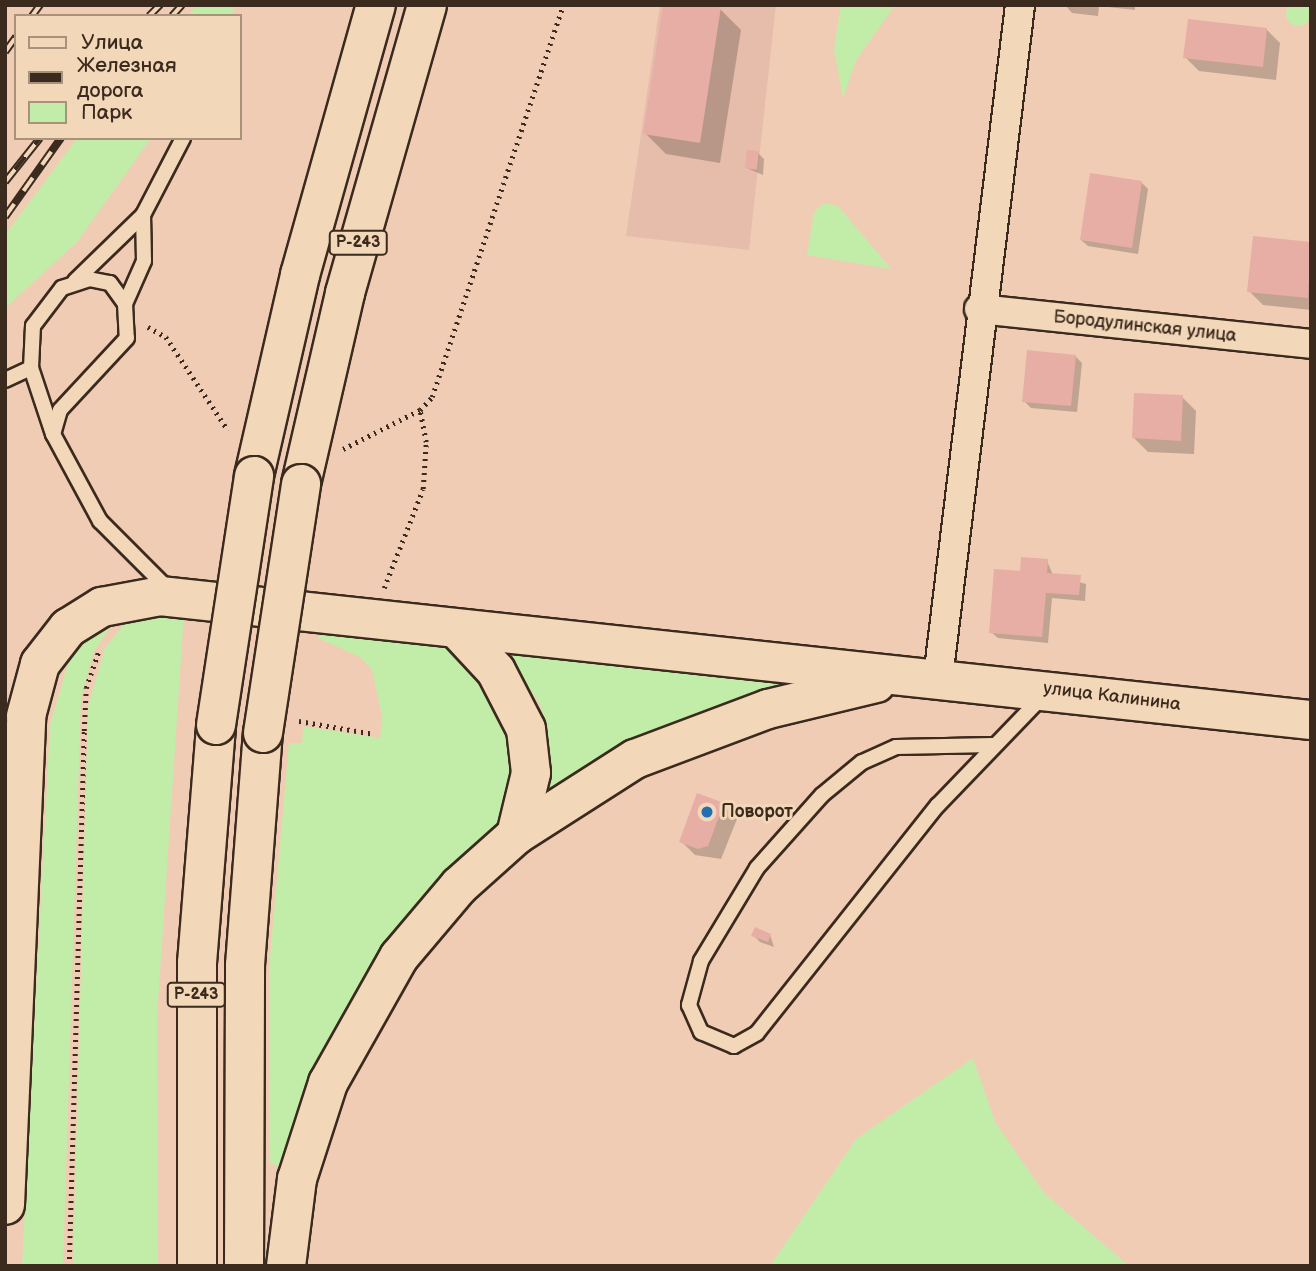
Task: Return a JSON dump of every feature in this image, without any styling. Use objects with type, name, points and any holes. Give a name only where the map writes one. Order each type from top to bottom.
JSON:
[{"type":"main road","name":"Р-243","points":[[197,1266],[197,963],[216,725],[254,476],[300,275],[376,5]]},
{"type":"main road","name":"Р-243","points":[[244,1266],[245,965],[279,727],[301,484],[377,170],[427,5]]},
{"type":"main road","name":"улица Калинина","points":[[5,1205],[32,687],[53,646],[87,615],[139,597],[183,599],[458,631],[926,677],[1311,720]]},
{"type":"main road","points":[[458,631],[496,671],[526,729],[531,773],[516,835]]},
{"type":"main road","points":[[286,1266],[301,1166],[351,1035],[422,928],[516,835],[601,778],[678,740],[768,709],[926,677]]},
{"type":"street","points":[[926,677],[1020,5]]},
{"type":"street","name":"Бородулинская улица","points":[[979,309],[1311,344]]},
{"type":"lane","points":[[182,140],[143,215],[41,311],[30,339],[31,368],[53,434],[100,521],[154,579],[183,599]]},
{"type":"lane","points":[[125,304],[144,261],[143,215]]},
{"type":"lane","points":[[53,434],[60,410],[122,349],[129,327],[125,304],[110,283],[75,281]]},
{"type":"lane","points":[[5,380],[31,368]]},
{"type":"lane","points":[[993,745],[896,747],[862,762],[822,795],[757,868],[701,961],[689,1005],[701,1032],[734,1045],[757,1033],[993,745],[1049,690]]},
{"type":"path","points":[[340,450],[420,410],[432,397],[563,5]]},
{"type":"path","points":[[166,337],[228,430]]},
{"type":"path","points":[[383,592],[423,489],[426,442],[420,410]]},
{"type":"path","points":[[69,1266],[84,731],[90,673],[103,643]]},
{"type":"path","points":[[279,727],[374,734]]},
{"type":"shaded area","points":[[660,5],[776,5],[749,250],[626,236]]},
{"type":"green space","points":[[1298,2],[1309,9],[1310,14],[1303,25],[1298,26],[1287,19],[1286,14],[1293,3]]},
{"type":"green space","points":[[198,5],[237,5],[230,14],[189,14]]},
{"type":"green space","points":[[841,5],[895,5],[856,60],[843,98],[834,49]]},
{"type":"green space","points":[[76,140],[150,140],[77,242],[5,308],[5,235]]},
{"type":"green space","points":[[824,203],[838,206],[891,269],[807,255],[814,212]]},
{"type":"green space","points":[[184,613],[157,1017],[158,1266],[73,1266],[88,706],[105,648],[132,614]]},
{"type":"green space","points":[[118,615],[94,651],[81,697],[63,1266],[22,1266],[50,725],[68,663],[97,626]]},
{"type":"green space","points":[[320,628],[437,639],[462,649],[518,746],[501,825],[287,1168],[269,1163],[269,968],[289,743],[302,743],[303,726],[380,738],[382,716],[372,670],[360,657],[318,638]]},
{"type":"green space","points":[[502,647],[820,678],[674,722],[548,792],[549,748],[541,706]]},
{"type":"green space","points":[[973,1058],[995,1122],[1044,1193],[1129,1266],[770,1266],[856,1139]]},
{"type":"building","points":[[663,5],[721,7],[700,143],[643,134]]},
{"type":"building","points":[[1188,19],[1267,28],[1263,67],[1183,58]]},
{"type":"building","points":[[747,150],[759,151],[757,170],[745,168]]},
{"type":"building","points":[[1090,173],[1142,181],[1132,248],[1080,240]]},
{"type":"building","points":[[1253,236],[1311,242],[1308,298],[1247,292]]},
{"type":"building","points":[[1027,350],[1076,355],[1071,406],[1022,402]]},
{"type":"building","points":[[1134,393],[1183,395],[1181,441],[1132,438]]},
{"type":"building","points":[[1021,557],[1048,559],[1047,573],[1081,575],[1079,595],[1046,593],[1042,637],[989,633],[994,569],[1020,571]]},
{"type":"building","points":[[697,793],[724,803],[708,846],[698,849],[679,842]]},
{"type":"building","points":[[755,927],[771,934],[768,942],[751,936]]},
{"type":"railway","points":[[33,14],[40,5]]},
{"type":"railway","points":[[151,14],[160,5]]},
{"type":"railway","points":[[174,14],[182,5]]},
{"type":"railway","points":[[5,52],[14,40]]},
{"type":"railway","points":[[5,182],[38,140]]},
{"type":"railway","points":[[5,217],[60,140]]},
{"type":"place","name":"Поворот","points":[[707,812]]}]
